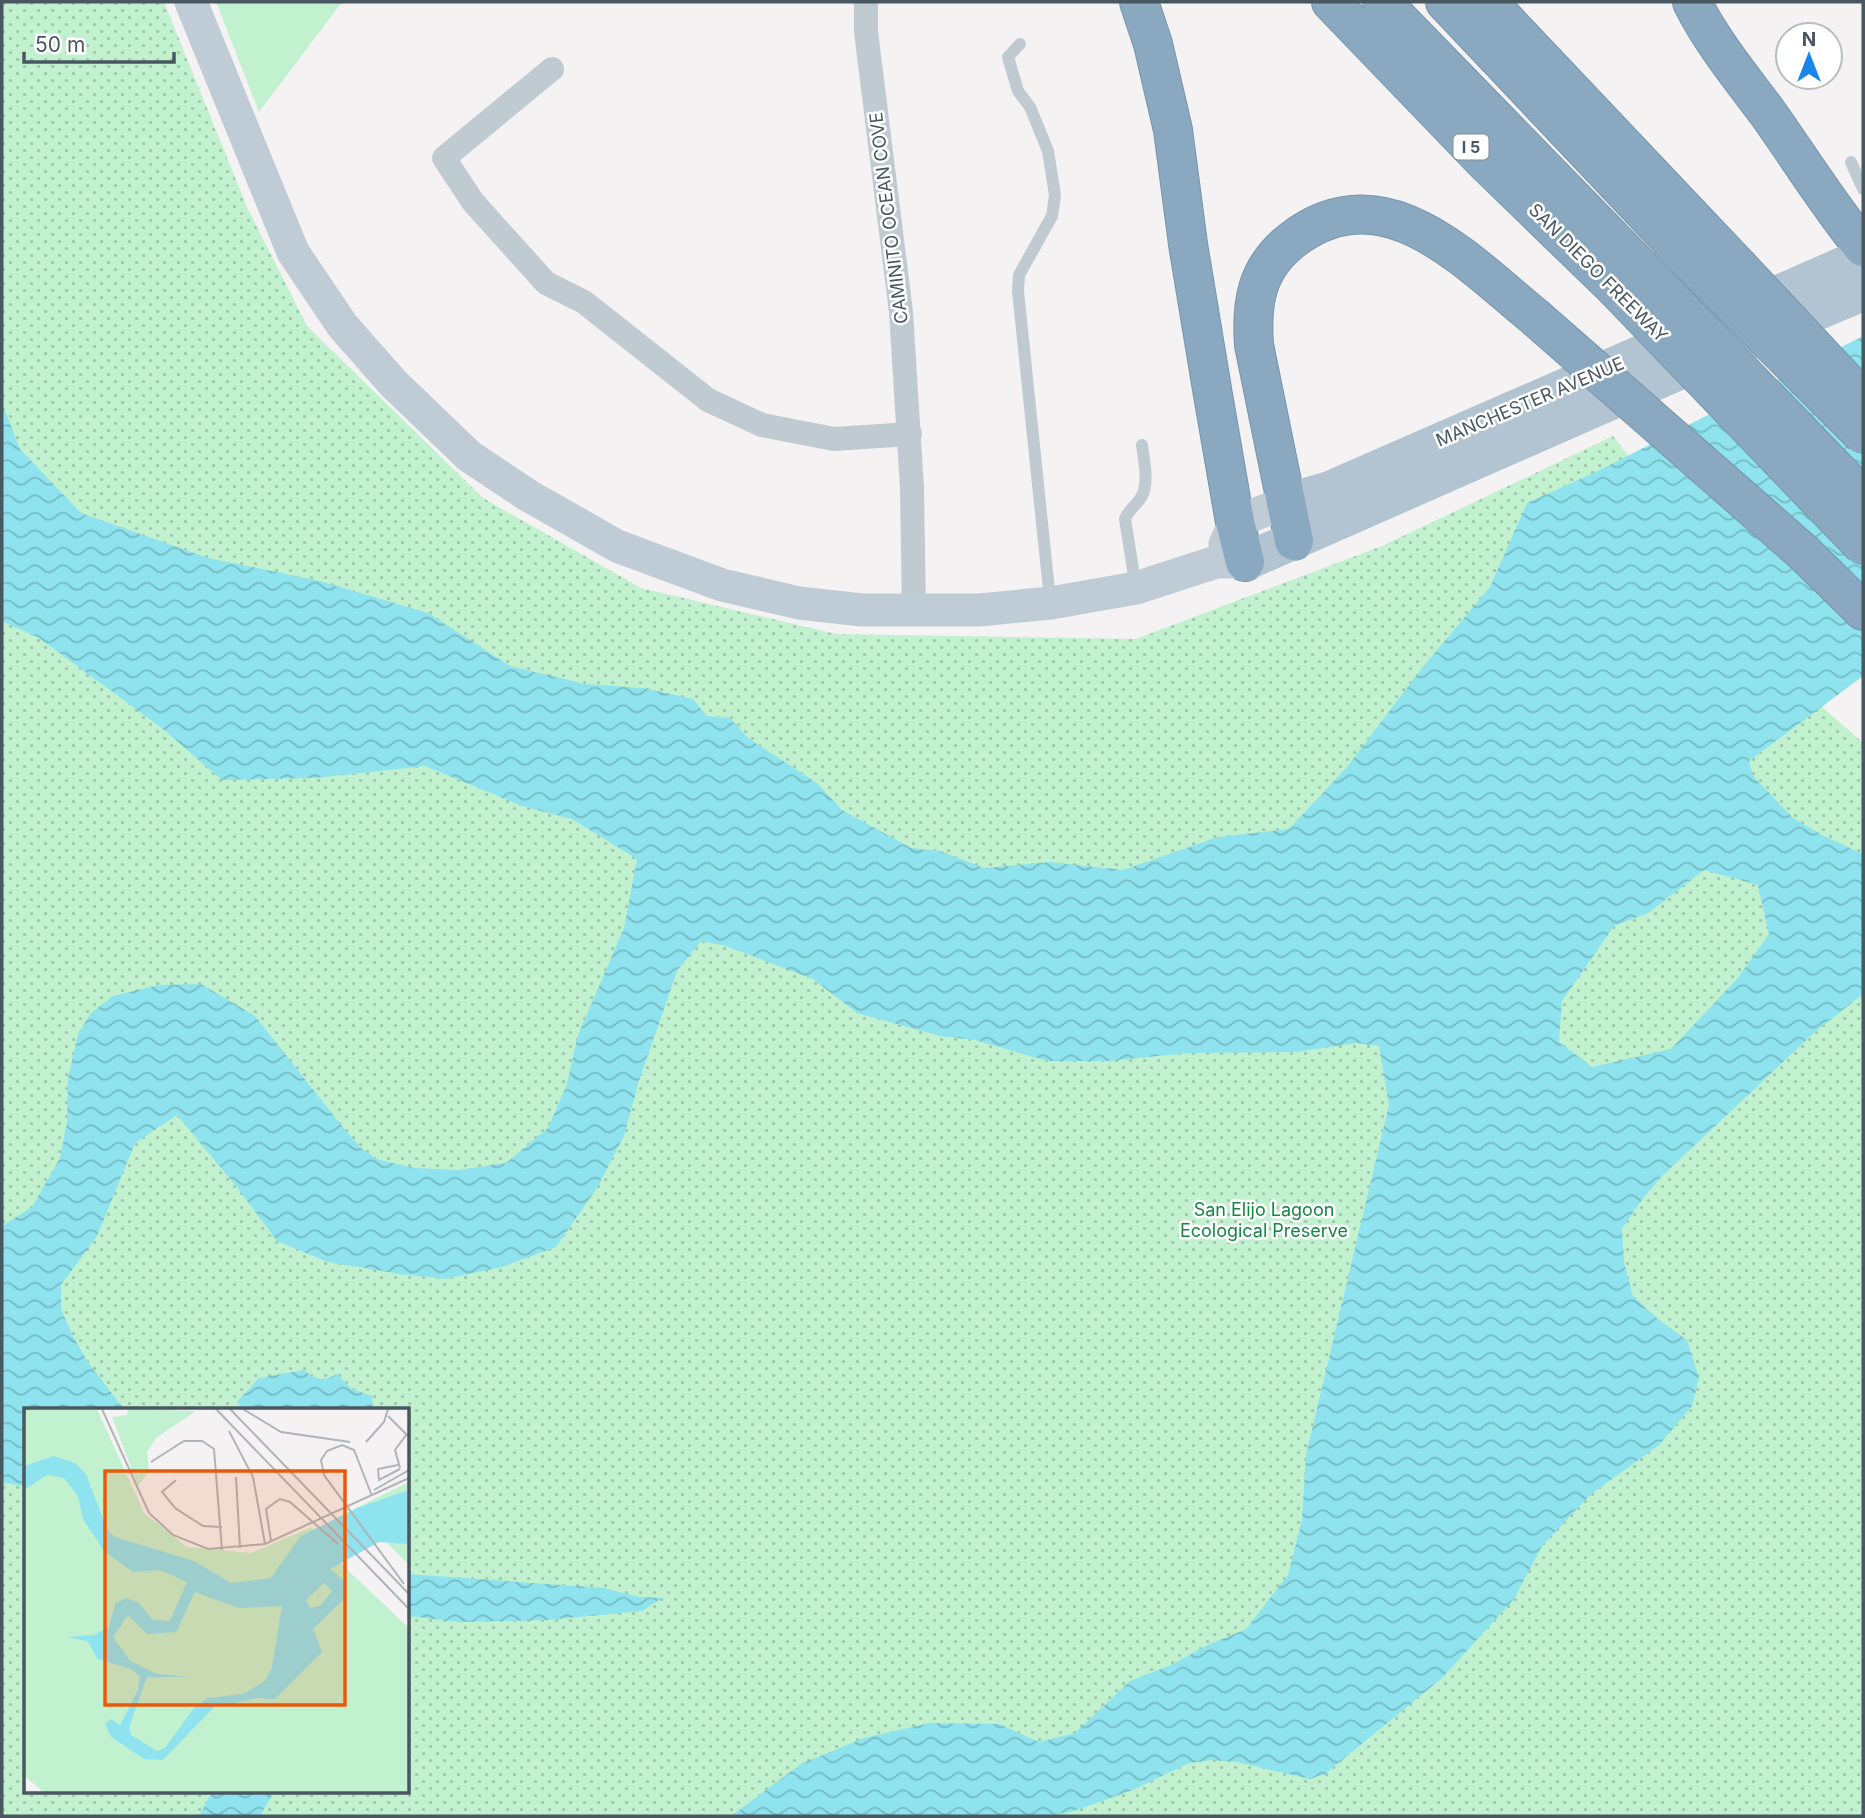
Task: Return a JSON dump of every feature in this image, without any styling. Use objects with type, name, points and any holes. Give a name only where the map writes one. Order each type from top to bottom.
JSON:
[{"type":"highway","points":[[1139,2],[1153,44],[1173,130],[1188,244],[1235,522],[1231,562]]},
{"type":"highway","name":"SAN DIEGO FREEWAY","points":[[1331,2],[1485,161],[1627,278],[1863,546]]},
{"type":"highway","points":[[1382,2],[1627,278],[1863,497]]},
{"type":"highway","points":[[1445,2],[1723,272],[1863,399]]},
{"type":"highway","points":[[1488,2],[1863,435]]},
{"type":"highway","points":[[1692,2],[1707,32],[1767,112],[1851,203],[1863,247]]},
{"type":"highway","points":[[1294,541],[1254,345],[1252,315],[1256,291],[1277,252],[1309,226],[1360,214],[1394,218],[1441,241],[1535,317],[1804,553],[1863,611]]},
{"type":"main road","name":"MANCHESTER AVENUE","points":[[191,2],[293,252],[351,335],[393,383],[470,456],[529,496],[617,546],[722,585],[799,603],[862,610],[979,610],[1051,603],[1136,588],[1231,562],[1294,541],[1863,292]]},
{"type":"main road","name":"MANCHESTER AVENUE","points":[[1235,522],[1342,484],[1863,257]]},
{"type":"street","name":"CAMINITO OCEAN COVE","points":[[866,2],[866,32],[901,312],[910,434],[914,611]]},
{"type":"street","points":[[552,69],[444,158],[473,202],[546,283],[584,302],[708,400],[762,425],[834,439],[910,434]]},
{"type":"lane","points":[[1020,44],[1009,57],[1011,70],[1018,91],[1030,107],[1048,151],[1055,195],[1052,216],[1019,275],[1018,291],[1051,603]]},
{"type":"lane","points":[[1851,162],[1851,203]]},
{"type":"lane","points":[[1136,588],[1125,519],[1126,514],[1142,496],[1146,483],[1142,445]]},
{"type":"green space","name":"San Elijo Lagoon Ecological Preserve","points":[[2,2],[164,2],[247,207],[307,326],[483,498],[641,588],[836,634],[1136,639],[1382,546],[1613,436],[1820,705],[1863,743],[1863,1816],[2,1816]]},
{"type":"green space","points":[[216,2],[342,2],[259,112]]},
{"type":"water","points":[[1863,336],[1863,676],[1749,761],[1753,776],[1793,818],[1863,854],[1863,994],[1816,1031],[1662,1176],[1622,1229],[1624,1262],[1633,1296],[1659,1320],[1687,1340],[1699,1378],[1692,1406],[1659,1445],[1590,1495],[1542,1546],[1514,1599],[1442,1678],[1325,1774],[1310,1779],[1237,1762],[1212,1760],[1189,1763],[1133,1790],[1071,1812],[1042,1816],[731,1816],[801,1764],[864,1738],[930,1723],[999,1724],[1039,1742],[1075,1733],[1130,1681],[1171,1665],[1246,1629],[1288,1575],[1302,1520],[1306,1455],[1389,1105],[1379,1046],[1357,1043],[1295,1052],[1189,1053],[1107,1061],[1047,1061],[975,1040],[940,1036],[857,1013],[813,979],[726,946],[701,941],[677,971],[639,1081],[624,1136],[597,1188],[556,1247],[502,1267],[445,1279],[328,1262],[277,1241],[177,1115],[135,1143],[97,1236],[61,1285],[61,1309],[73,1336],[89,1364],[123,1408],[24,1408],[24,1487],[2,1482],[2,1226],[32,1207],[60,1158],[67,1122],[68,1078],[78,1034],[91,1013],[113,996],[159,985],[201,984],[255,1016],[342,1126],[360,1147],[376,1159],[414,1168],[458,1170],[506,1163],[548,1128],[567,1084],[578,1035],[624,928],[637,859],[572,819],[522,806],[425,766],[315,778],[222,780],[163,729],[39,638],[2,621],[2,403],[20,449],[81,513],[208,558],[320,581],[428,613],[510,666],[585,684],[643,688],[693,699],[707,716],[730,718],[748,738],[817,783],[842,810],[911,848],[940,851],[984,868],[1050,862],[1123,870],[1218,837],[1289,829],[1347,767],[1422,668],[1490,587],[1527,503],[1600,470]],"holes":[[[1704,870],[1758,885],[1769,934],[1737,979],[1671,1049],[1592,1067],[1559,1042],[1562,1001],[1614,926],[1648,913]]]},
{"type":"water","points":[[304,1370],[320,1379],[337,1374],[352,1389],[372,1396],[373,1408],[243,1408],[237,1402],[259,1378]]},
{"type":"water","points":[[410,1574],[604,1588],[639,1597],[662,1598],[642,1611],[548,1620],[459,1622],[410,1616]]},
{"type":"water","points":[[211,1794],[273,1794],[260,1816],[199,1816]]}]
